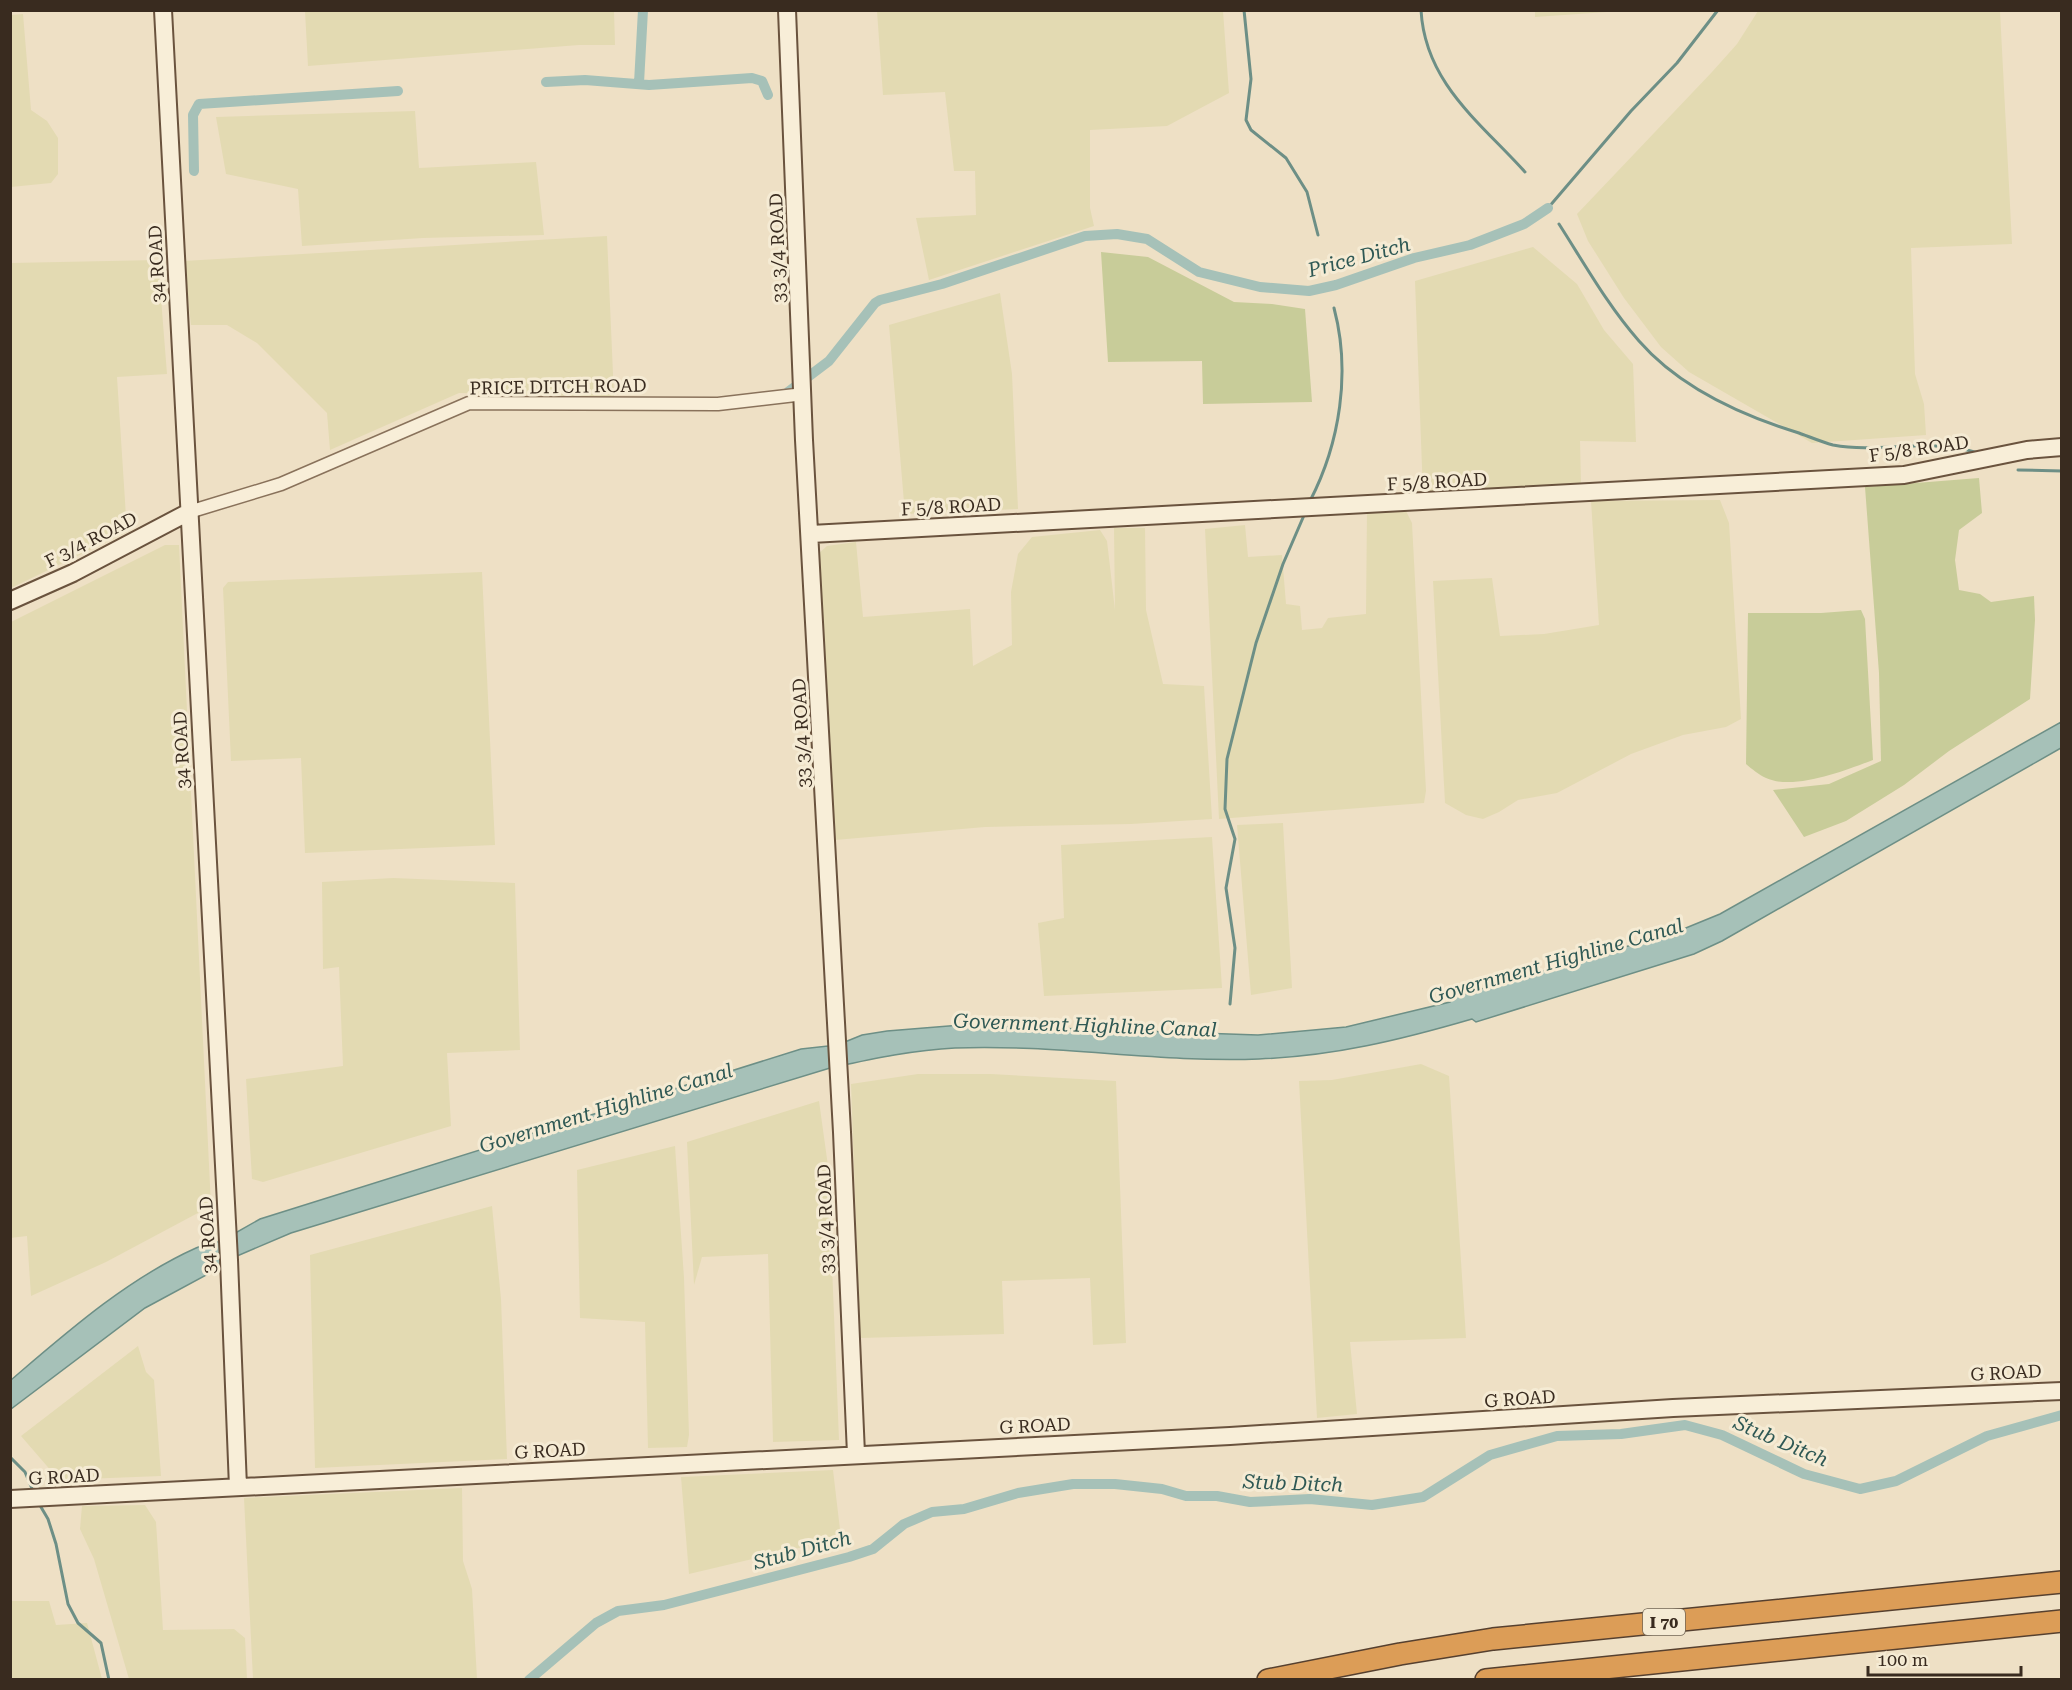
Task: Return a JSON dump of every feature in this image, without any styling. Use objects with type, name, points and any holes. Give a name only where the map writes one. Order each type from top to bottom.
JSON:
[{"type":"highway","name":"I 70","points":[[1268,1680],[1400,1654],[1493,1639],[2061,1582]]},
{"type":"highway","name":"I 70","points":[[1486,1680],[2061,1621]]},
{"type":"street","name":"34 ROAD","points":[[163,10],[228,1240],[238,1487]]},
{"type":"street","name":"33 3/4 ROAD","points":[[787,10],[856,1454]]},
{"type":"street","name":"PRICE DITCH ROAD","points":[[189,512],[281,484],[469,403],[718,404],[804,394]]},
{"type":"street","name":"F 5/8 ROAD","points":[[811,534],[1904,475],[2028,450],[2061,447]]},
{"type":"street","name":"F 3/4 ROAD","points":[[10,602],[73,573],[189,512]]},
{"type":"street","name":"G ROAD","points":[[10,1499],[1230,1436],[1673,1408],[2061,1390]]},
{"type":"shaded area","points":[[1535,10],[1621,10],[1621,11],[1535,17]]},
{"type":"shaded area","points":[[305,11],[614,11],[615,45],[579,45],[308,66]]},
{"type":"shaded area","points":[[877,11],[1223,11],[1229,93],[1167,126],[1090,130],[1090,208],[1094,226],[929,280],[916,218],[976,215],[975,171],[954,171],[945,92],[883,95]]},
{"type":"shaded area","points":[[1758,11],[2000,11],[2012,244],[1911,248],[1915,374],[1924,404],[1926,435],[1812,443],[1689,372],[1661,347],[1624,298],[1588,241],[1577,214],[1737,44]]},
{"type":"shaded area","points":[[23,14],[31,110],[47,121],[58,138],[58,174],[51,183],[11,187],[11,15]]},
{"type":"shaded area","points":[[415,111],[419,168],[536,162],[544,235],[423,238],[302,246],[298,189],[226,174],[216,117]]},
{"type":"shaded area","points":[[607,236],[614,397],[459,393],[330,450],[327,413],[257,343],[227,325],[191,325],[184,261]]},
{"type":"shaded area","points":[[1533,247],[1577,284],[1604,330],[1633,364],[1636,442],[1580,441],[1581,484],[1423,494],[1415,281]]},
{"type":"shaded area","points":[[158,260],[167,374],[117,377],[127,532],[11,588],[11,263]]},
{"type":"shaded area","points":[[1000,293],[1012,374],[1018,509],[905,514],[889,325]]},
{"type":"shaded area","points":[[1720,500],[1729,523],[1741,719],[1726,727],[1683,735],[1631,754],[1557,793],[1518,800],[1483,819],[1466,815],[1445,803],[1433,581],[1492,578],[1500,636],[1544,634],[1599,625],[1591,501]]},
{"type":"shaded area","points":[[1405,509],[1412,523],[1426,791],[1424,803],[1219,819],[1205,529],[1245,525],[1248,557],[1282,555],[1286,604],[1300,606],[1302,630],[1322,628],[1328,618],[1366,614],[1367,511]]},
{"type":"shaded area","points":[[1114,528],[1145,528],[1146,610],[1163,684],[1204,686],[1212,819],[1131,824],[985,827],[835,840],[818,554],[827,546],[856,542],[863,617],[970,609],[973,666],[1012,645],[1011,592],[1018,554],[1032,537],[1100,530],[1107,541],[1115,610]]},
{"type":"shaded area","points":[[165,545],[179,545],[211,1206],[106,1262],[31,1296],[27,1236],[10,1238],[11,622]]},
{"type":"shaded area","points":[[482,572],[495,845],[305,853],[301,758],[231,761],[223,588],[228,582]]},
{"type":"shaded area","points":[[1283,823],[1292,988],[1251,995],[1237,825]]},
{"type":"shaded area","points":[[1212,837],[1222,988],[1044,996],[1038,923],[1064,918],[1061,845]]},
{"type":"shaded area","points":[[393,878],[515,883],[520,1050],[447,1053],[451,1126],[263,1182],[252,1179],[246,1079],[343,1066],[339,967],[323,969],[322,882]]},
{"type":"shaded area","points":[[1421,1064],[1449,1076],[1466,1338],[1350,1342],[1357,1414],[1317,1418],[1299,1081],[1332,1080]]},
{"type":"shaded area","points":[[918,1074],[991,1074],[1116,1081],[1126,1343],[1093,1345],[1090,1278],[1002,1281],[1004,1334],[860,1338],[851,1084]]},
{"type":"shaded area","points":[[819,1101],[828,1166],[839,1440],[773,1442],[768,1254],[702,1257],[694,1285],[687,1142]]},
{"type":"shaded area","points":[[675,1146],[684,1278],[689,1435],[687,1447],[648,1448],[645,1322],[580,1318],[577,1170]]},
{"type":"shaded area","points":[[492,1206],[501,1299],[507,1459],[315,1468],[310,1255]]},
{"type":"shaded area","points":[[138,1346],[146,1372],[154,1380],[161,1476],[59,1480],[21,1436]]},
{"type":"shaded area","points":[[833,1470],[841,1538],[689,1574],[681,1477]]},
{"type":"shaded area","points":[[462,1488],[463,1561],[472,1589],[477,1679],[253,1679],[244,1498]]},
{"type":"shaded area","points":[[145,1505],[156,1522],[163,1630],[234,1629],[245,1638],[247,1679],[129,1679],[94,1559],[80,1529],[82,1506]]},
{"type":"shaded area","points":[[10,1601],[49,1601],[56,1625],[87,1623],[102,1679],[11,1679]]},
{"type":"green space","points":[[1101,252],[1148,257],[1234,302],[1305,309],[1312,402],[1203,404],[1202,361],[1108,362]]},
{"type":"green space","points":[[1979,478],[1982,513],[1959,530],[1955,560],[1959,590],[1980,594],[1991,602],[2034,596],[2035,620],[2030,699],[1949,751],[1904,785],[1846,821],[1804,837],[1773,790],[1829,784],[1881,761],[1879,673],[1865,487]]},
{"type":"green space","points":[[1861,610],[1865,619],[1873,760],[1835,774],[1805,781],[1778,781],[1766,778],[1746,764],[1748,613],[1821,613]]},
{"type":"water","points":[[2061,722],[2061,748],[1722,941],[1694,954],[1476,1022],[1472,1019],[1419,1034],[1340,1051],[1287,1057],[1221,1060],[993,1047],[955,1048],[908,1053],[830,1068],[291,1233],[223,1262],[221,1267],[145,1308],[11,1409],[11,1380],[99,1308],[146,1275],[171,1261],[201,1246],[235,1237],[237,1232],[260,1219],[801,1049],[828,1046],[830,1048],[862,1035],[961,1025],[1258,1035],[1346,1027],[1450,1002],[1454,997],[1676,932],[1720,914]]},
{"type":"waterway","points":[[639,83],[643,10]]},
{"type":"waterway","points":[[1244,10],[1251,79],[1246,120],[1251,130],[1286,158],[1307,192],[1318,235]]},
{"type":"waterway","points":[[1421,10],[1425,36],[1444,80],[1473,118],[1525,172]]},
{"type":"waterway","name":"Price Ditch","points":[[1548,208],[1631,111],[1677,63],[1718,10]]},
{"type":"waterway","points":[[546,82],[585,80],[649,85],[752,78],[762,81],[768,95]]},
{"type":"waterway","points":[[194,171],[193,115],[199,104],[398,91]]},
{"type":"waterway","name":"Price Ditch","points":[[788,392],[829,361],[875,303],[880,300],[942,284],[1085,236],[1117,234],[1147,239],[1199,272],[1260,287],[1309,291],[1336,285],[1414,258],[1470,245],[1524,224],[1548,208]]},
{"type":"waterway","points":[[1559,224],[1607,299],[1639,341],[1673,373],[1712,398],[1755,418],[1833,445],[1869,448],[1940,446],[1978,453]]},
{"type":"waterway","points":[[1310,501],[1329,455],[1340,407],[1342,357],[1334,308]]},
{"type":"waterway","points":[[2018,470],[2062,471]]},
{"type":"waterway","points":[[1230,1004],[1235,948],[1226,888],[1235,839],[1225,809],[1227,759],[1256,643],[1283,564],[1305,513]]},
{"type":"waterway","name":"Stub Ditch","points":[[529,1680],[596,1623],[618,1611],[664,1605],[849,1557],[873,1549],[904,1524],[932,1512],[964,1509],[1018,1493],[1073,1484],[1115,1484],[1162,1489],[1186,1496],[1217,1496],[1250,1502],[1310,1499],[1372,1505],[1423,1497],[1490,1455],[1557,1436],[1621,1434],[1685,1425],[1722,1435],[1804,1474],[1860,1489],[1896,1481],[1987,1436],[2062,1415]]},
{"type":"waterway","points":[[10,1457],[25,1472],[33,1491]]},
{"type":"waterway","points":[[38,1502],[48,1519],[56,1544],[68,1604],[78,1623],[101,1643],[109,1680]]},
{"type":"water label","name":"Government Highline Canal","points":[[1556,961]]},
{"type":"water label","name":"Government Highline Canal","points":[[1085,1025]]},
{"type":"water label","name":"Government Highline Canal","points":[[606,1108]]}]
